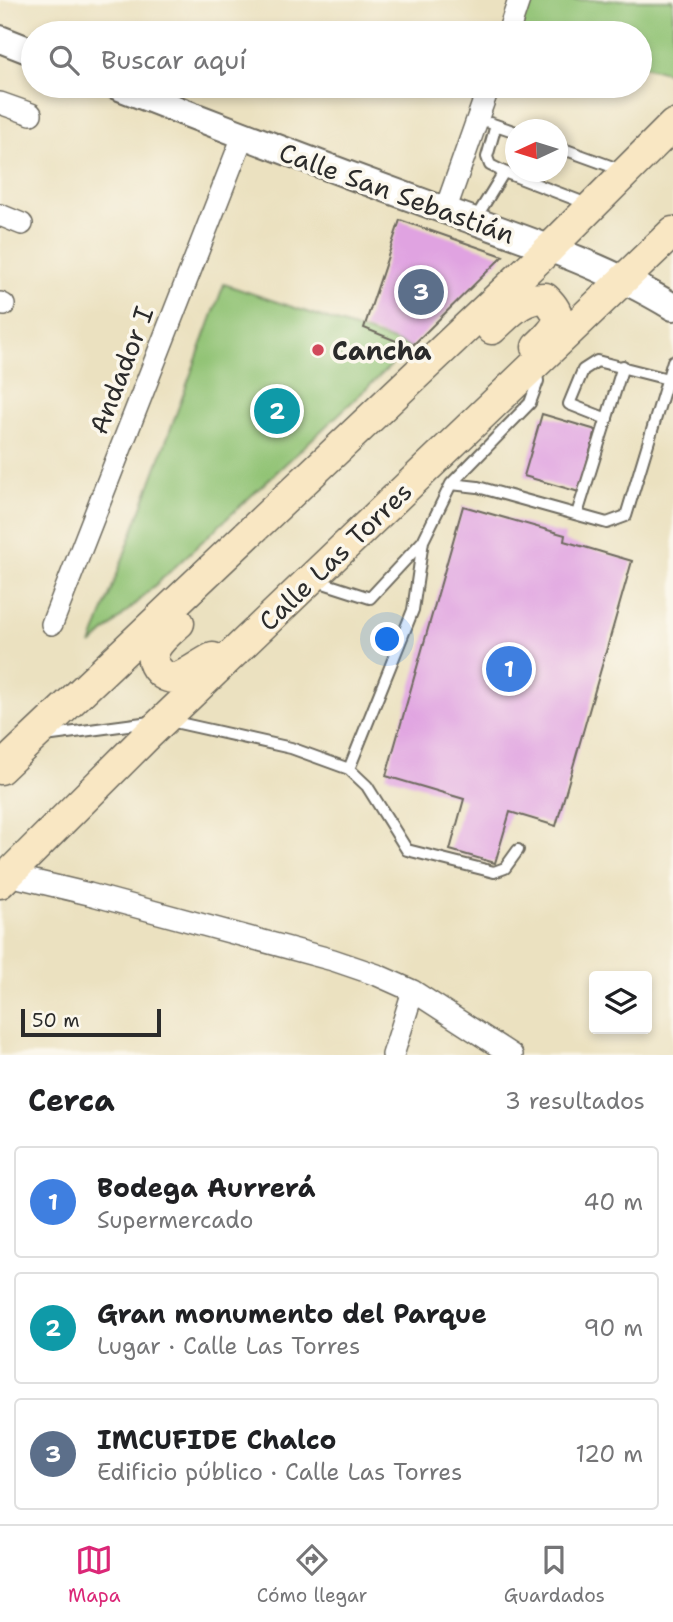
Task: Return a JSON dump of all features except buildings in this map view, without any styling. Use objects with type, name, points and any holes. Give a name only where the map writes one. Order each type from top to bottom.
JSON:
[{"type":"main road","points":[[0,769],[550,248],[673,125]]},
{"type":"main road","name":"Calle Las Torres","points":[[4,879],[164,720],[673,232]]},
{"type":"main road","points":[[377,412],[410,399],[434,382],[518,305],[534,298],[545,298],[554,307],[558,320],[554,330],[521,362],[512,388]]},
{"type":"main road","points":[[250,638],[177,677],[163,675],[154,664],[153,650],[157,644],[223,581],[266,518]]},
{"type":"street","points":[[512,21],[519,0]]},
{"type":"street","points":[[0,38],[21,47]]},
{"type":"street","name":"Calle San Sebastián","points":[[147,98],[243,136],[550,248],[673,307]]},
{"type":"street","points":[[445,211],[487,122],[488,98]]},
{"type":"street","points":[[0,103],[31,114]]},
{"type":"street","name":"Andador I","points":[[52,625],[243,136]]},
{"type":"street","points":[[0,215],[22,224]]},
{"type":"street","points":[[4,879],[89,894],[333,960],[413,991],[502,1052]]},
{"type":"street","points":[[393,1055],[413,991]]},
{"type":"lane","points":[[505,128],[487,122],[490,164],[504,173],[592,206]]},
{"type":"lane","points":[[568,151],[626,172]]},
{"type":"lane","points":[[474,221],[504,173]]},
{"type":"lane","points":[[607,419],[569,404],[583,370],[597,361],[668,379]]},
{"type":"lane","points":[[452,484],[478,487],[607,523],[626,516],[673,361]]},
{"type":"lane","points":[[312,579],[370,598],[423,541],[452,484],[530,403],[538,382],[535,366]]},
{"type":"lane","points":[[577,514],[623,366]]},
{"type":"lane","points":[[349,769],[412,610],[423,541]]},
{"type":"lane","points":[[35,737],[164,720],[291,748],[349,769],[367,786],[407,849],[494,872],[505,868],[517,850]]},
{"type":"green space","points":[[527,0],[673,0],[673,74],[652,68],[652,21],[519,21]]},
{"type":"green space","points":[[224,284],[411,347],[91,645]]},
{"type":"place","name":"IMCUFIDE Chalco","points":[[421,292]]},
{"type":"place","name":"Cancha","points":[[318,350]]},
{"type":"place","name":"Gran monumento del Parque","points":[[277,411]]},
{"type":"place","name":"Bodega Aurrerá","points":[[509,669]]}]
